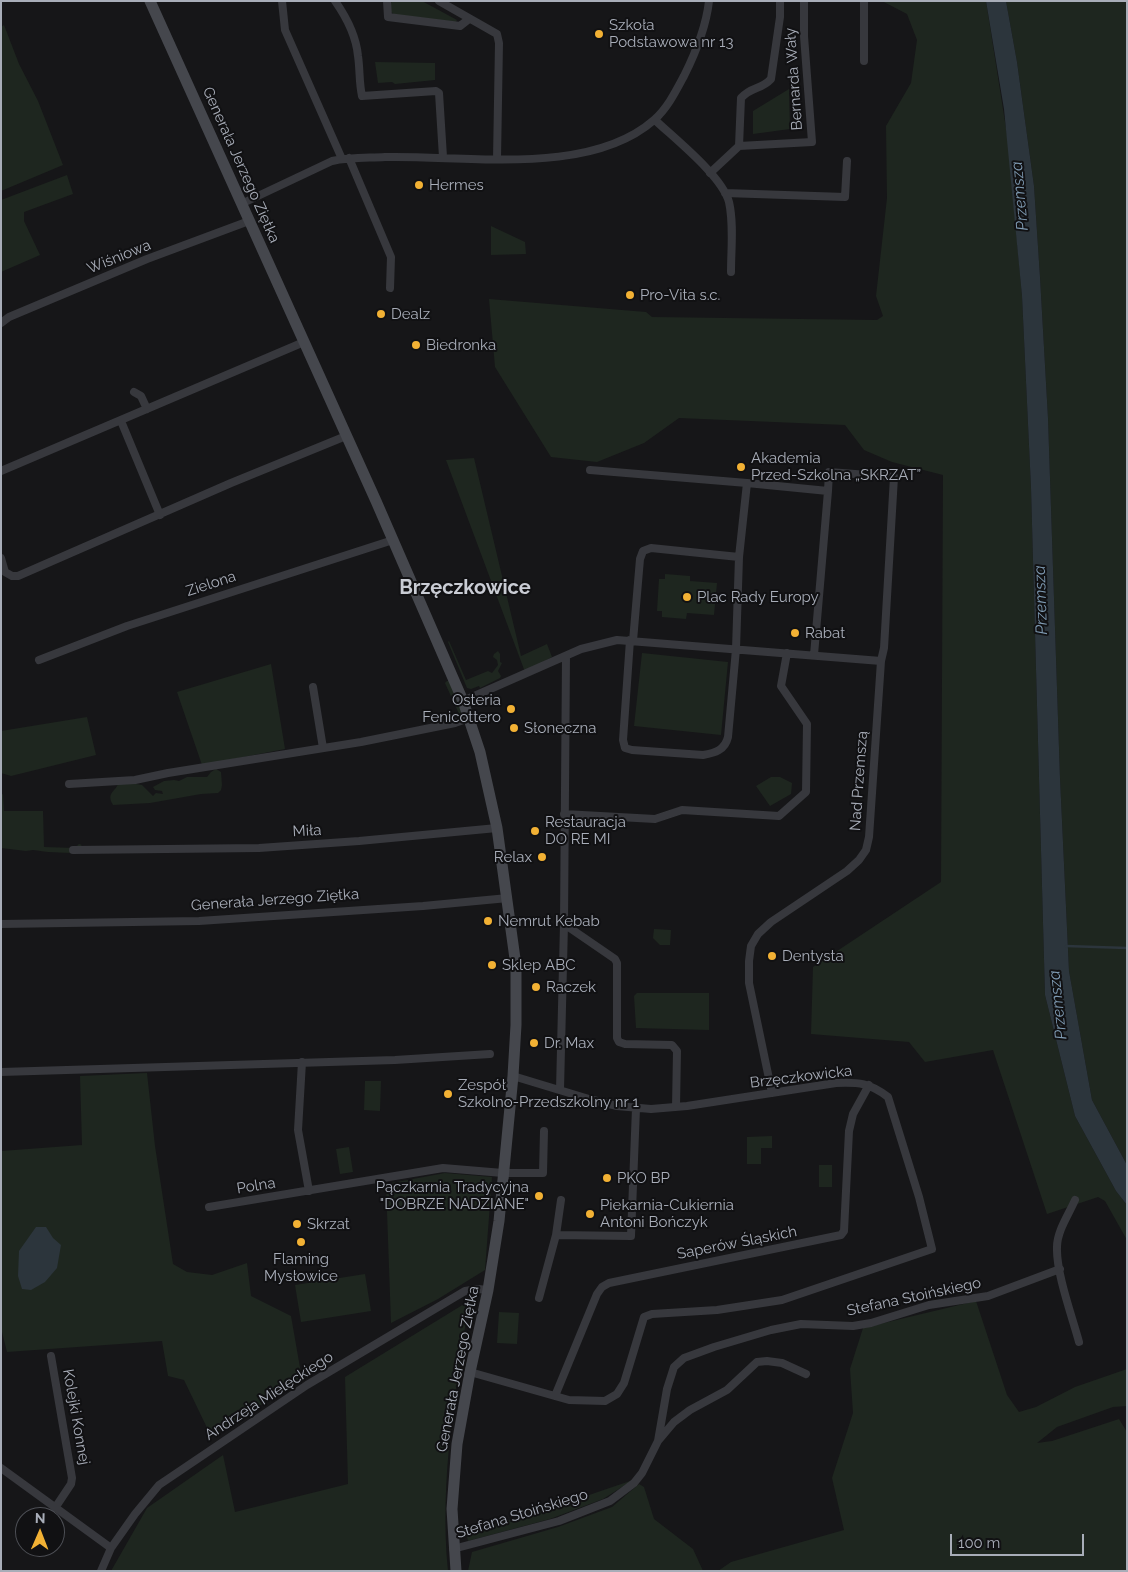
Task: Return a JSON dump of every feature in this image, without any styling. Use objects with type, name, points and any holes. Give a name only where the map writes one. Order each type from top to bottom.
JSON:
[{"type":"main road","name":"Generała Jerzego Ziętka","points":[[150,1],[393,540],[463,701],[482,759],[497,828],[516,966],[516,1025],[499,1221],[488,1290],[457,1444],[452,1509],[456,1571]]},
{"type":"street","points":[[335,1],[345,15],[354,34],[362,96],[436,90],[440,94],[443,157]]},
{"type":"street","points":[[387,1],[388,17],[460,26],[469,19]]},
{"type":"street","points":[[439,1],[498,34],[497,159]]},
{"type":"street","points":[[241,204],[332,161],[345,158],[542,158],[575,155],[599,150],[637,133],[662,113],[678,89],[691,62],[706,22],[709,1]]},
{"type":"street","name":"Bernarda Wały","points":[[780,1],[780,17],[772,80],[766,85],[747,91],[741,98],[739,146],[812,142],[804,36],[804,1]]},
{"type":"street","points":[[864,1],[864,61]]},
{"type":"street","points":[[283,2],[285,30],[391,257],[390,288]]},
{"type":"street","points":[[655,120],[710,173],[725,193],[732,223],[731,272]]},
{"type":"street","points":[[710,173],[739,146]]},
{"type":"street","points":[[725,193],[845,197],[847,160]]},
{"type":"street","name":"Wiśniowa","points":[[1,323],[9,317],[147,259],[249,221]]},
{"type":"street","points":[[1,471],[304,342]]},
{"type":"street","points":[[134,392],[141,396],[147,409]]},
{"type":"street","points":[[121,420],[160,515]]},
{"type":"street","points":[[1,558],[5,572],[14,577],[30,572],[231,483],[346,436]]},
{"type":"street","points":[[590,470],[828,491],[814,655]]},
{"type":"street","name":"Nad Przemszą","points":[[772,1093],[749,983],[751,946],[758,934],[771,922],[847,871],[859,860],[866,850],[870,824],[881,661],[884,648],[894,477],[829,472],[828,491]]},
{"type":"street","points":[[739,557],[651,548],[643,550],[640,559],[622,740],[625,748],[656,753],[703,756],[722,749],[728,737],[736,649],[739,557],[746,483]]},
{"type":"street","name":"Zielona","points":[[40,660],[127,626],[393,540]]},
{"type":"street","points":[[463,701],[581,649],[613,641],[881,661]]},
{"type":"street","points":[[564,814],[655,819],[682,810],[779,816],[806,792],[807,724],[781,686],[786,653]]},
{"type":"street","points":[[560,1090],[564,924],[566,656]]},
{"type":"street","points":[[313,687],[323,748]]},
{"type":"street","points":[[69,784],[144,778],[323,748],[455,723],[469,718]]},
{"type":"street","name":"Miła","points":[[73,850],[259,848],[497,828]]},
{"type":"street","name":"Generała Jerzego Ziętka","points":[[1,924],[198,921],[423,906],[508,898]]},
{"type":"street","points":[[564,924],[617,963],[617,1038],[620,1042],[625,1044],[672,1045],[675,1047],[677,1051],[676,1107]]},
{"type":"street","points":[[1,1072],[395,1060],[490,1054]]},
{"type":"street","points":[[302,1062],[298,1130],[309,1191],[443,1168],[503,1173],[543,1173],[544,1131]]},
{"type":"street","name":"Brzęczkowicka","points":[[513,1076],[608,1104],[651,1109],[836,1083],[853,1082],[869,1085],[888,1096],[919,1198],[932,1249],[782,1300],[717,1310],[652,1314],[644,1317],[624,1383],[617,1394],[605,1401],[585,1402],[555,1396]]},
{"type":"street","name":"Saperów Śląskich","points":[[555,1396],[597,1294],[602,1286],[609,1282],[841,1236],[844,1231],[848,1131],[853,1114],[869,1085]]},
{"type":"street","points":[[556,1235],[631,1236],[636,1108]]},
{"type":"street","name":"Polna","points":[[208,1207],[309,1191]]},
{"type":"street","points":[[539,1298],[556,1235],[561,1200]]},
{"type":"street","points":[[1075,1200],[1060,1232],[1057,1246],[1060,1269],[1079,1342]]},
{"type":"street","name":"Stefana Stoińskiego","points":[[658,1441],[667,1389],[674,1367],[684,1358],[771,1330],[802,1324],[852,1326],[871,1323],[929,1306],[988,1296],[1018,1283],[1060,1269]]},
{"type":"street","name":"Andrzeja Mielęckiego","points":[[101,1571],[111,1548],[135,1514],[159,1485],[307,1385],[465,1291],[488,1290]]},
{"type":"street","name":"Kolejki Konnej","points":[[51,1356],[72,1478],[71,1484],[56,1507]]},
{"type":"street","name":"Stefana Stoińskiego","points":[[454,1549],[558,1521],[610,1501],[634,1483],[642,1473],[658,1441],[679,1418],[728,1390],[757,1362],[782,1363],[806,1374]]},
{"type":"street","points":[[470,1372],[555,1396]]},
{"type":"street","points":[[1,1468],[54,1507]]},
{"type":"street","points":[[65,1515],[111,1548]]},
{"type":"shaded area","points":[[392,1],[422,1],[457,20],[455,23],[395,15],[389,8]]},
{"type":"shaded area","points":[[882,1],[986,1],[1008,141],[1022,296],[1031,488],[1045,995],[1075,1116],[1116,1191],[1127,1205],[1127,1240],[1105,1201],[1098,1197],[1047,1214],[993,1050],[925,1062],[909,1042],[811,1034],[813,967],[941,882],[943,475],[892,462],[864,450],[845,425],[679,418],[644,443],[597,462],[551,457],[495,367],[489,299],[646,312],[652,317],[877,320],[883,316],[876,296],[887,198],[886,126],[911,83],[917,40],[907,14]]},
{"type":"shaded area","points":[[1006,1],[1127,1],[1127,1165],[1092,1100],[1069,971],[1060,778],[1048,418],[1040,277],[1034,186],[1017,62]]},
{"type":"shaded area","points":[[4,25],[19,64],[38,101],[63,165],[1,191],[1,27]]},
{"type":"shaded area","points":[[375,62],[435,63],[435,80],[395,84],[392,82],[378,83]]},
{"type":"shaded area","points":[[789,89],[790,129],[753,134],[753,111]]},
{"type":"shaded area","points":[[67,175],[73,194],[24,212],[24,221],[40,255],[1,272],[1,200]]},
{"type":"shaded area","points":[[491,226],[525,242],[526,254],[491,255]]},
{"type":"shaded area","points":[[474,458],[521,656],[547,644],[552,657],[525,672],[446,460]]},
{"type":"shaded area","name":"Plac Rady Europy","points":[[665,574],[690,576],[690,581],[717,583],[714,615],[687,613],[686,619],[662,617],[662,611],[657,611],[659,579],[665,579]]},
{"type":"shaded area","points":[[449,641],[466,680],[488,671],[492,673],[498,665],[497,660],[493,657],[498,651],[500,662],[502,663],[498,671],[501,676],[500,678],[480,688],[479,686],[471,689],[467,688]]},
{"type":"shaded area","points":[[642,653],[728,662],[721,735],[634,726]]},
{"type":"shaded area","points":[[271,664],[285,749],[202,765],[177,692]]},
{"type":"shaded area","points":[[449,681],[461,711],[460,716],[445,683]]},
{"type":"shaded area","points":[[87,717],[96,755],[11,776],[1,773],[1,731]]},
{"type":"shaded area","points":[[216,769],[221,772],[222,785],[218,793],[150,803],[113,805],[110,798],[118,784],[142,785],[153,796],[156,793],[163,794],[162,791],[155,790],[153,787],[164,781],[179,781],[187,777],[207,777]]},
{"type":"shaded area","points":[[771,777],[780,777],[792,783],[791,794],[770,806],[756,786]]},
{"type":"shaded area","points":[[3,794],[4,811],[43,811],[44,847],[75,848],[79,844],[82,845],[71,853],[1,848],[1,795]]},
{"type":"shaded area","points":[[654,929],[671,930],[670,945],[660,945],[653,938]]},
{"type":"shaded area","points":[[637,993],[709,993],[709,1030],[636,1028],[634,996]]},
{"type":"shaded area","points":[[147,1073],[155,1146],[173,1264],[187,1272],[212,1275],[247,1263],[251,1296],[291,1316],[302,1379],[211,1436],[184,1380],[168,1376],[162,1341],[7,1352],[1,1328],[1,1151],[82,1145],[80,1076]]},
{"type":"shaded area","points":[[365,1081],[381,1081],[380,1111],[364,1110]]},
{"type":"shaded area","points":[[772,1136],[772,1148],[761,1148],[761,1164],[747,1164],[747,1137]]},
{"type":"shaded area","points":[[349,1147],[353,1172],[340,1174],[336,1149]]},
{"type":"shaded area","points":[[819,1165],[832,1165],[832,1187],[819,1187]]},
{"type":"shaded area","points":[[445,1173],[492,1177],[485,1270],[438,1299],[391,1323],[386,1184]]},
{"type":"shaded area","points":[[365,1274],[371,1311],[301,1322],[295,1285]]},
{"type":"shaded area","points":[[469,1301],[454,1402],[447,1469],[446,1537],[448,1571],[111,1571],[147,1508],[223,1455],[235,1512],[348,1484],[345,1377]]},
{"type":"shaded area","points":[[976,1301],[1007,1395],[1019,1412],[1036,1407],[1075,1387],[1127,1369],[1127,1406],[1113,1407],[1057,1427],[1037,1443],[1052,1441],[1119,1419],[1127,1432],[1127,1571],[718,1571],[731,1562],[844,1530],[832,1478],[853,1413],[850,1369],[863,1328]]},
{"type":"shaded area","points":[[499,1312],[519,1313],[517,1344],[497,1343]]},
{"type":"shaded area","points":[[633,1480],[603,1499],[550,1519],[468,1541],[466,1532],[551,1508]]},
{"type":"shaded area","points":[[639,1484],[644,1487],[654,1519],[693,1549],[703,1571],[468,1571],[472,1552],[558,1527],[612,1507]]},
{"type":"water","name":"Przemsza","points":[[986,1],[1006,1],[1017,62],[1034,186],[1048,418],[1060,778],[1069,971],[1092,1100],[1127,1165],[1127,1205],[1116,1191],[1075,1116],[1045,995],[1031,488],[1022,296],[1004,109]]},
{"type":"water","points":[[36,1227],[46,1227],[53,1238],[61,1245],[57,1268],[45,1282],[31,1290],[22,1289],[18,1276],[19,1251]]},
{"type":"waterway","points":[[1066,946],[1127,948]]},
{"type":"place","name":"Szkoła Podstawowa nr 13","points":[[599,34]]},
{"type":"place","name":"Hermes","points":[[419,185]]},
{"type":"place","name":"Pro-Vita s.c.","points":[[630,295]]},
{"type":"place","name":"Dealz","points":[[381,314]]},
{"type":"place","name":"Biedronka","points":[[416,345]]},
{"type":"place","name":"Akademia Przed-Szkolna „SKRZAT”","points":[[741,467]]},
{"type":"place","name":"Plac Rady Europy","points":[[687,597]]},
{"type":"place","name":"Rabat","points":[[795,633]]},
{"type":"place","name":"Osteria Fenicottero","points":[[511,709]]},
{"type":"place","name":"Słoneczna","points":[[514,728]]},
{"type":"place","name":"Restauracja DO RE MI","points":[[535,831]]},
{"type":"place","name":"Relax","points":[[542,857]]},
{"type":"place","name":"Nemrut Kebab","points":[[488,921]]},
{"type":"place","name":"Dentysta","points":[[772,956]]},
{"type":"place","name":"Sklep ABC","points":[[492,965]]},
{"type":"place","name":"Raczek","points":[[536,987]]},
{"type":"place","name":"Dr. Max","points":[[534,1043]]},
{"type":"place","name":"Zespół Szkolno-Przedszkolny nr 1","points":[[448,1094]]},
{"type":"place","name":"PKO BP","points":[[607,1178]]},
{"type":"place","name":"Pączkarnia Tradycyjna \"DOBRZE NADZIANE\"","points":[[539,1196]]},
{"type":"place","name":"Piekarnia-Cukiernia Antoni Bończyk","points":[[590,1214]]},
{"type":"place","name":"Skrzat","points":[[297,1224]]},
{"type":"place","name":"Flaming Mysłowice","points":[[301,1242]]},
{"type":"district","name":"Brzęczkowice","points":[[465,588]]}]
